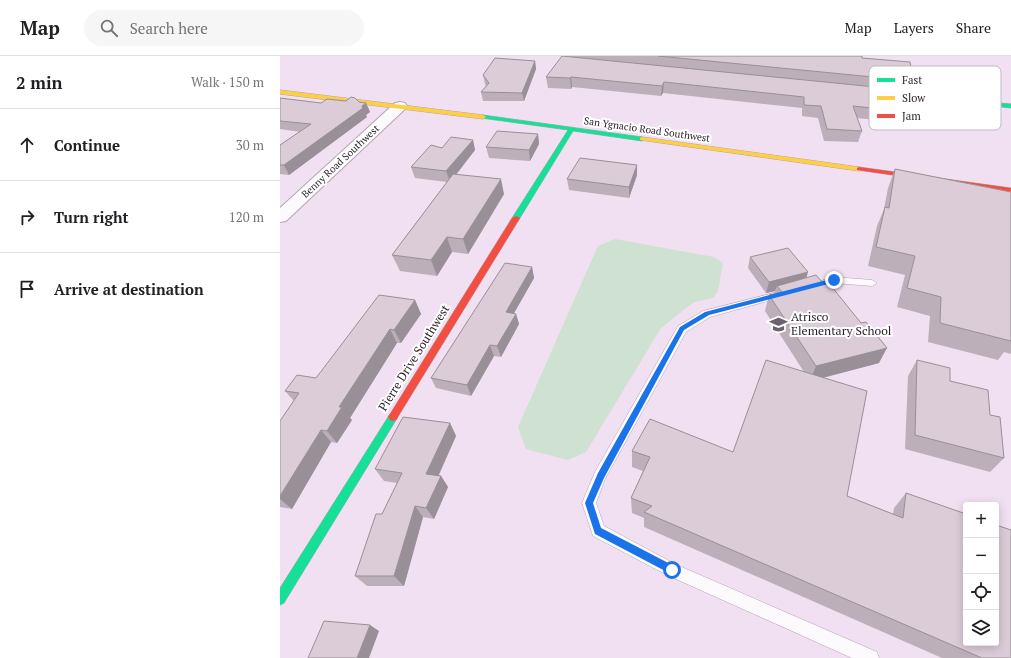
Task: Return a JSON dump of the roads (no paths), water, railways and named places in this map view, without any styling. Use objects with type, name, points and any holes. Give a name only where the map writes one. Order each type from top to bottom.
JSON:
[{"type":"street","name":"San Ygnacio Road Southwest","points":[[280,92],[400,106],[1011,190]]},
{"type":"street","points":[[1001,105],[1011,106]]},
{"type":"street","name":"Benny Road Southwest","points":[[280,216],[400,106]]},
{"type":"street","name":"Pierre Drive Southwest","points":[[280,600],[482,271],[571,130]]},
{"type":"lane","points":[[871,658],[672,570],[598,531],[589,503],[600,476],[682,329],[707,314],[834,280],[872,283]]},
{"type":"place","name":"Atrisco Elementary School","points":[[778,324]]}]
